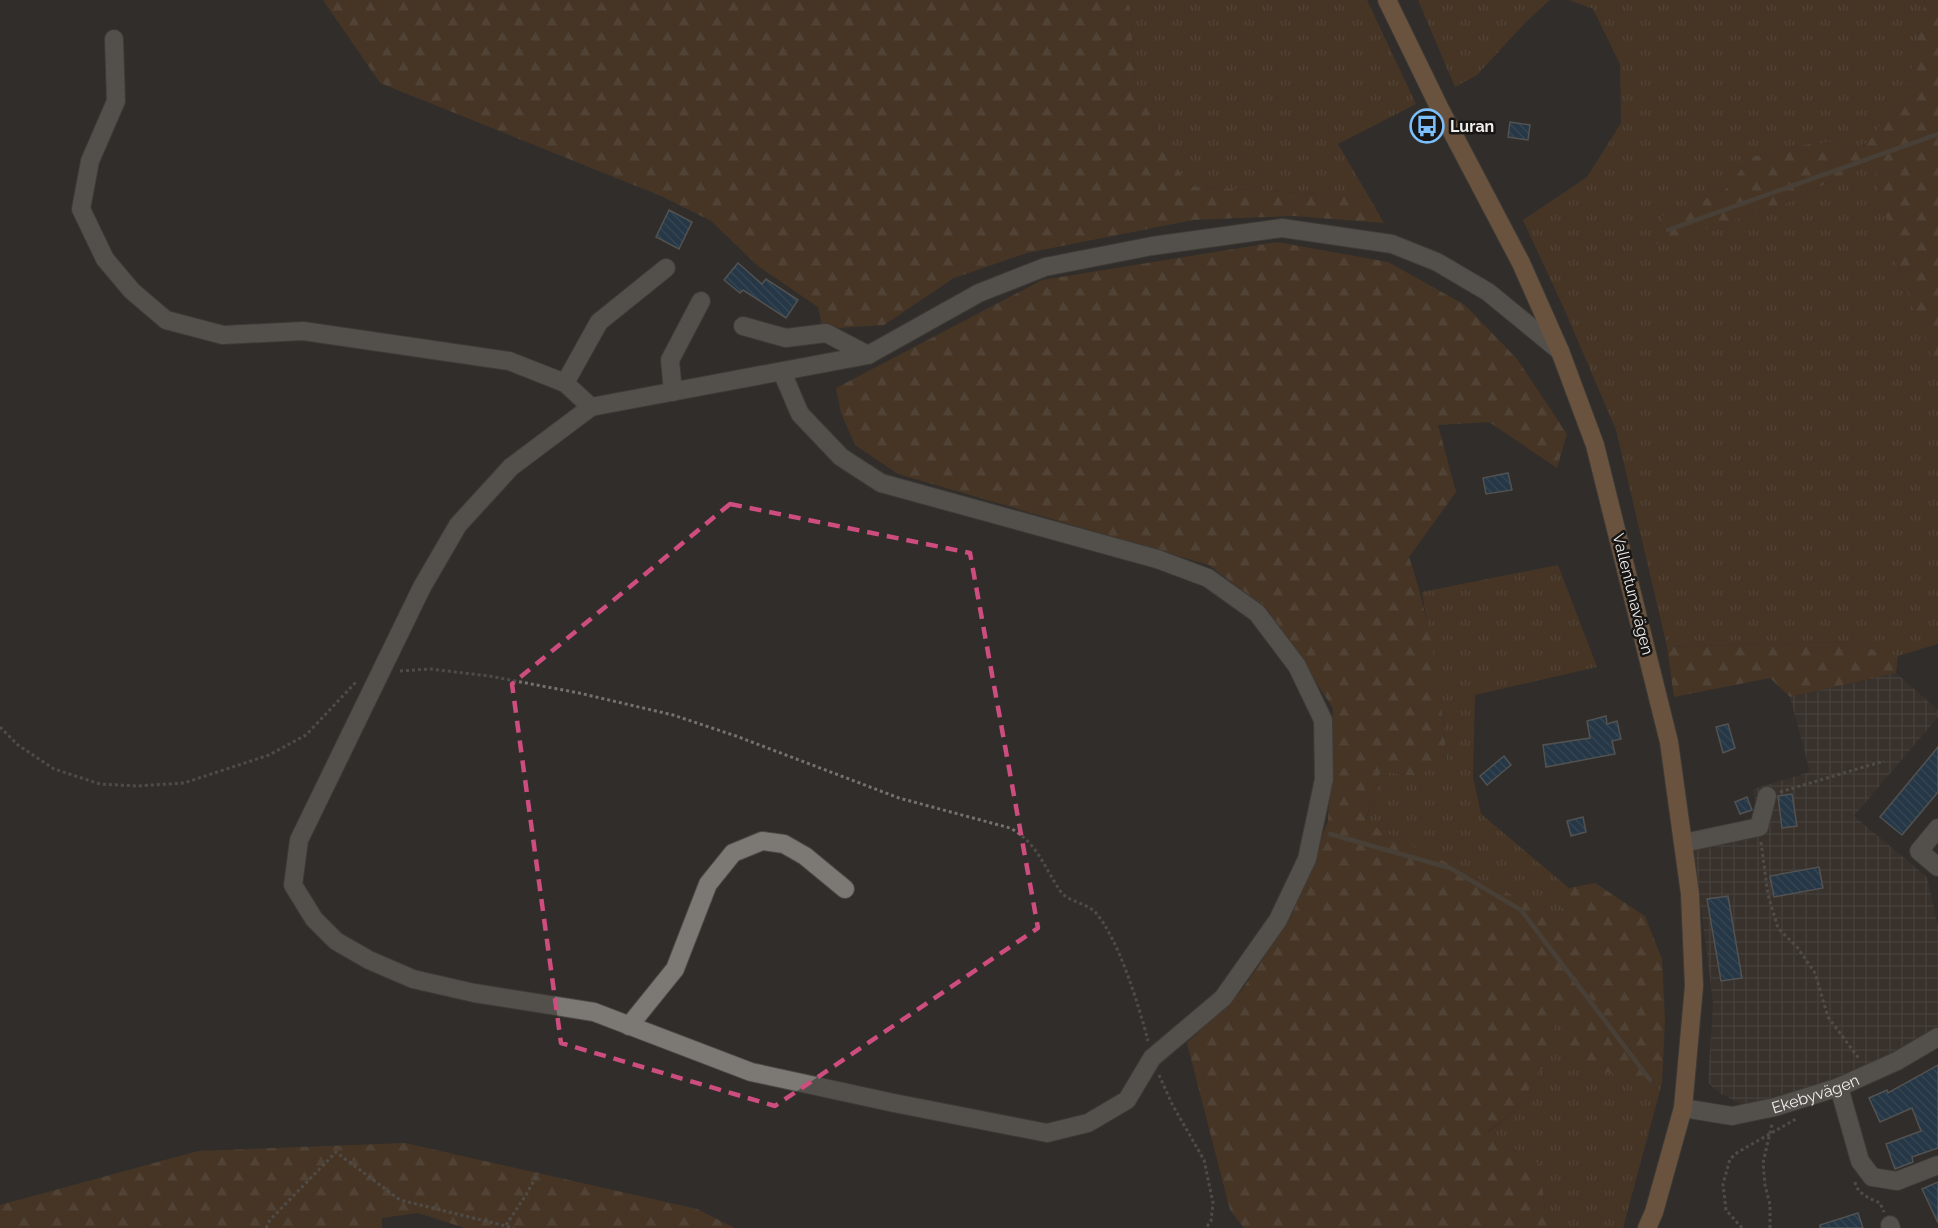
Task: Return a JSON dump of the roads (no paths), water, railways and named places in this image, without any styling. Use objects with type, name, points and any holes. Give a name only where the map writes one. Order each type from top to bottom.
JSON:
[{"type":"main road","name":"Vallentunavägen","points":[[1387,0],[1440,109],[1521,263],[1560,351],[1595,445],[1669,742],[1690,894],[1694,986],[1683,1108],[1654,1212],[1647,1228]]},
{"type":"street","points":[[114,39],[116,101],[90,161],[81,209],[105,259],[132,291],[166,320],[223,334],[303,331],[509,361],[565,383],[591,407]]},
{"type":"street","points":[[782,372],[800,414],[841,457],[881,483],[1157,558],[1208,578],[1257,614],[1297,666],[1323,720],[1324,779],[1307,860],[1278,920],[1223,998],[1152,1058],[1128,1100],[1088,1123],[1047,1133],[751,1072],[594,1012],[474,993],[413,979],[369,960],[336,941],[314,919],[293,885],[299,840],[422,587],[458,525],[512,467],[591,407],[868,355],[979,292],[1045,267],[1152,246],[1282,228],[1392,244],[1437,262],[1488,292],[1560,351]]},
{"type":"street","points":[[565,383],[598,322],[666,268]]},
{"type":"street","points":[[673,392],[670,360],[701,301]]},
{"type":"street","points":[[743,326],[786,338],[826,333],[868,355]]},
{"type":"street","points":[[1684,843],[1759,827],[1767,796]]},
{"type":"street","points":[[1938,828],[1919,852],[1938,867]]},
{"type":"street","points":[[629,1026],[675,969],[708,884],[733,854],[762,841],[784,844],[805,856],[845,889]]},
{"type":"street","name":"Ekebyvägen","points":[[1683,1108],[1732,1116],[1775,1107],[1839,1087],[1897,1061],[1938,1037]]},
{"type":"street","points":[[1839,1087],[1860,1161],[1872,1177],[1897,1181],[1938,1165]]},
{"type":"waterway","points":[[1668,230],[1938,134]]},
{"type":"waterway","points":[[1330,834],[1450,868],[1521,910],[1650,1080]]},
{"type":"place","name":"Luran","points":[[1427,126]]}]
